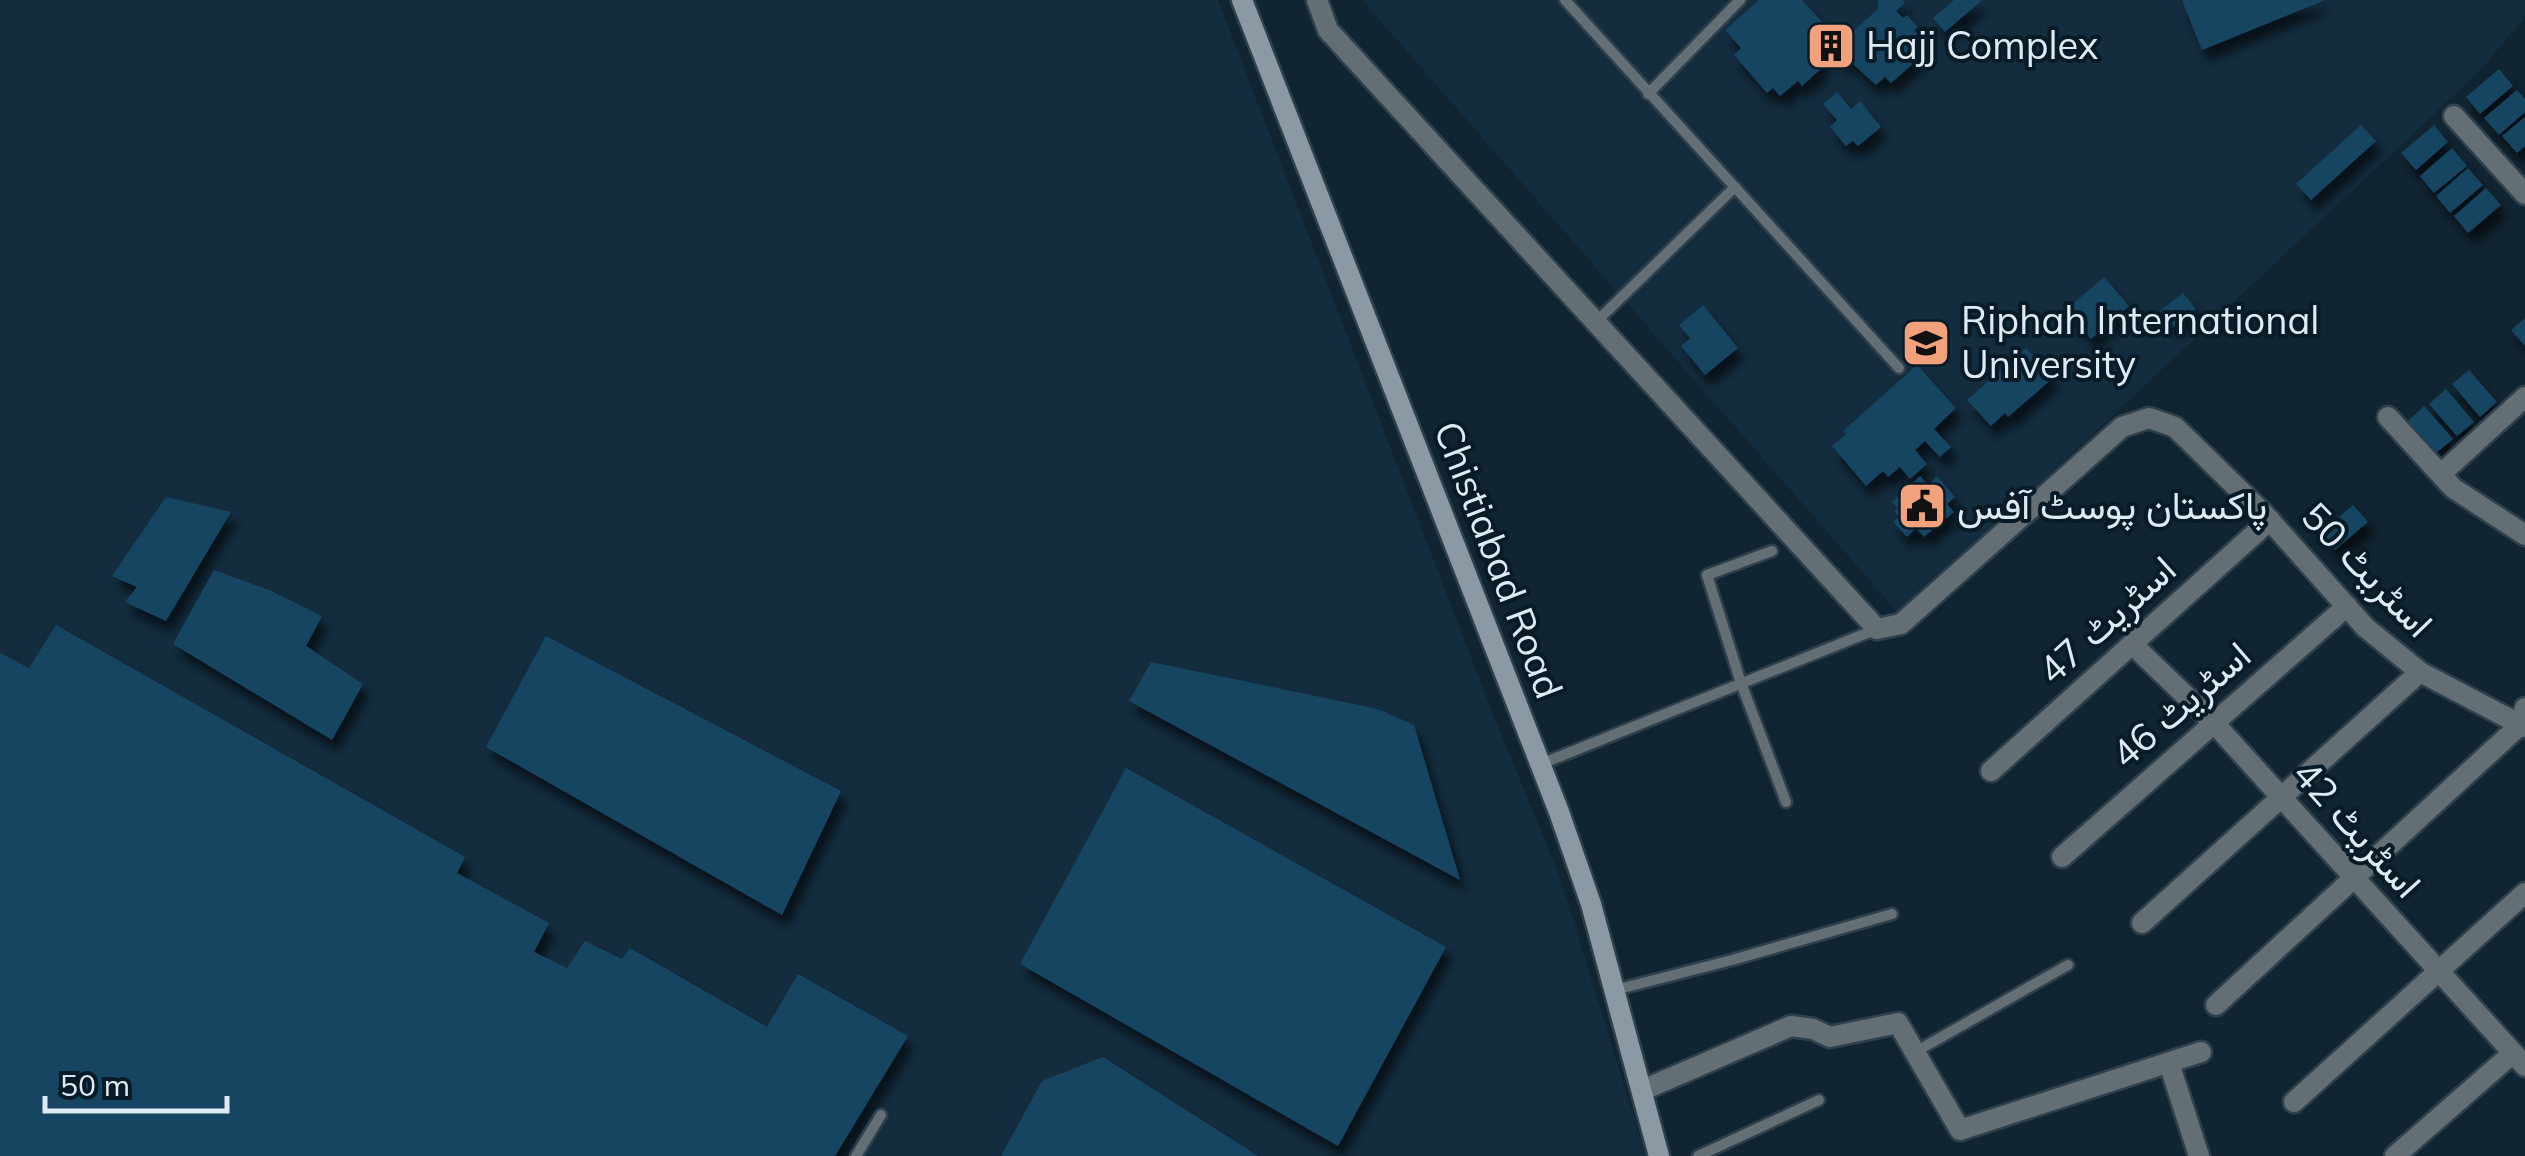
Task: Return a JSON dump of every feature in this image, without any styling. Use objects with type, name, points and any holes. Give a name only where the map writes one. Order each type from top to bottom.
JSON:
[{"type":"main road","name":"Chistiabad Road","points":[[1242,0],[1591,904],[1659,1156]]},
{"type":"street","points":[[1317,0],[1328,30],[1877,629]]},
{"type":"street","points":[[2454,116],[2525,194]]},
{"type":"street","points":[[2440,474],[2525,397]]},
{"type":"street","points":[[2388,417],[2453,488],[2525,535]]},
{"type":"street","name":"اسٹریٹ 50","points":[[1877,629],[1901,624],[2122,427],[2149,418],[2175,427],[2270,520],[2366,628],[2420,672],[2523,720]]},
{"type":"street","name":"اسٹریٹ 47","points":[[1991,771],[2270,520]]},
{"type":"street","name":"اسٹریٹ 46","points":[[2062,857],[2346,606]]},
{"type":"street","name":"اسٹریٹ 42","points":[[2132,644],[2214,723],[2519,1059]]},
{"type":"street","points":[[2142,923],[2420,672]]},
{"type":"street","points":[[2216,1005],[2523,720]]},
{"type":"street","points":[[2294,1102],[2525,893]]},
{"type":"street","points":[[1643,1090],[1791,1026],[1813,1029],[1830,1037],[1898,1023],[1960,1130],[2201,1052]]},
{"type":"street","points":[[2395,1156],[2519,1059]]},
{"type":"street","points":[[2170,1062],[2199,1156]]},
{"type":"lane","points":[[1565,0],[1899,368]]},
{"type":"lane","points":[[1648,94],[1740,0]]},
{"type":"lane","points":[[1595,323],[1736,187]]},
{"type":"lane","points":[[1772,551],[1707,574],[1786,802]]},
{"type":"lane","points":[[1540,764],[1877,629]]},
{"type":"lane","points":[[1615,990],[1892,914]]},
{"type":"lane","points":[[1917,1052],[2068,966]]},
{"type":"lane","points":[[1698,1156],[1819,1100]]},
{"type":"lane","points":[[856,1156],[881,1114]]},
{"type":"shaded area","points":[[0,0],[1218,0],[1491,709],[1560,877],[1646,1156],[0,1156]]},
{"type":"shaded area","name":"Riphah International University","points":[[1362,0],[2525,0],[2525,17],[2480,71],[1900,615]]},
{"type":"building","name":"Hajj Complex","points":[[1759,0],[1802,0],[1834,35],[1849,35],[1878,9],[1878,0],[1903,0],[1905,3],[1896,11],[1903,18],[1907,15],[1926,43],[1916,52],[1921,57],[1891,83],[1885,77],[1876,85],[1846,58],[1841,62],[1831,51],[1819,62],[1823,67],[1802,86],[1798,81],[1780,96],[1773,88],[1767,93],[1734,55],[1741,48],[1725,30]]},
{"type":"building","points":[[1954,0],[1982,0],[1945,32],[1933,18]]},
{"type":"building","points":[[2182,0],[2325,0],[2202,50]]},
{"type":"building","points":[[2499,69],[2513,86],[2480,114],[2466,97]]},
{"type":"building","points":[[2517,90],[2525,99],[2525,112],[2499,135],[2484,118]]},
{"type":"building","points":[[1837,92],[1851,109],[1860,101],[1881,127],[1858,146],[1853,141],[1846,146],[1830,127],[1837,120],[1823,104]]},
{"type":"building","points":[[2525,117],[2525,146],[2517,153],[2502,136]]},
{"type":"building","points":[[2361,125],[2376,141],[2311,200],[2296,184]]},
{"type":"building","points":[[2434,125],[2448,142],[2416,170],[2401,153]]},
{"type":"building","points":[[2452,148],[2467,166],[2434,193],[2420,176]]},
{"type":"building","points":[[2468,168],[2483,185],[2450,213],[2436,196]]},
{"type":"building","points":[[2486,188],[2501,205],[2468,233],[2454,216]]},
{"type":"building","points":[[2104,277],[2129,306],[2091,339],[2066,310]]},
{"type":"building","points":[[2183,293],[2196,309],[2173,327],[2160,311]]},
{"type":"building","points":[[1703,305],[1738,348],[1705,375],[1681,346],[1690,338],[1679,325]]},
{"type":"building","points":[[2525,318],[2525,346],[2511,330]]},
{"type":"building","points":[[2026,348],[2053,378],[2008,417],[2005,413],[1991,426],[1967,400]]},
{"type":"building","points":[[1917,365],[1956,408],[1934,429],[1951,447],[1940,457],[1925,441],[1915,450],[1927,464],[1910,479],[1900,467],[1888,477],[1883,471],[1866,486],[1832,446],[1846,434],[1843,431]]},
{"type":"building","points":[[2469,370],[2497,402],[2480,417],[2452,384]]},
{"type":"building","points":[[2446,389],[2474,422],[2457,436],[2429,404]]},
{"type":"building","points":[[2424,406],[2453,439],[2436,453],[2408,421]]},
{"type":"building","name":"پاکستان پوسٹ آفس","points":[[1920,476],[1928,485],[1937,476],[1955,497],[1947,504],[1954,512],[1924,537],[1916,528],[1907,537],[1893,522],[1899,517],[1892,502]]},
{"type":"building","points":[[166,497],[231,512],[166,621],[125,602],[137,587],[112,576]]},
{"type":"building","points":[[2353,505],[2368,522],[2335,550],[2321,533]]},
{"type":"building","points":[[214,570],[269,590],[322,616],[306,646],[363,684],[332,740],[173,644]]},
{"type":"building","points":[[56,625],[465,857],[457,873],[549,923],[534,952],[567,968],[585,941],[622,959],[630,948],[767,1027],[798,974],[908,1036],[835,1156],[0,1156],[0,653],[29,668]]},
{"type":"building","points":[[546,636],[841,791],[782,915],[486,747]]},
{"type":"building","points":[[1151,662],[1378,709],[1414,725],[1460,880],[1129,701]]},
{"type":"building","points":[[1126,768],[1446,947],[1338,1146],[1020,964]]},
{"type":"building","points":[[1103,1057],[1258,1156],[1001,1156],[1042,1081]]},
{"type":"place","name":"Hajj Complex","points":[[1831,46]]},
{"type":"place","name":"Riphah International University","points":[[1926,343]]},
{"type":"place","name":"پاکستان پوسٹ آفس","points":[[1922,506]]}]
